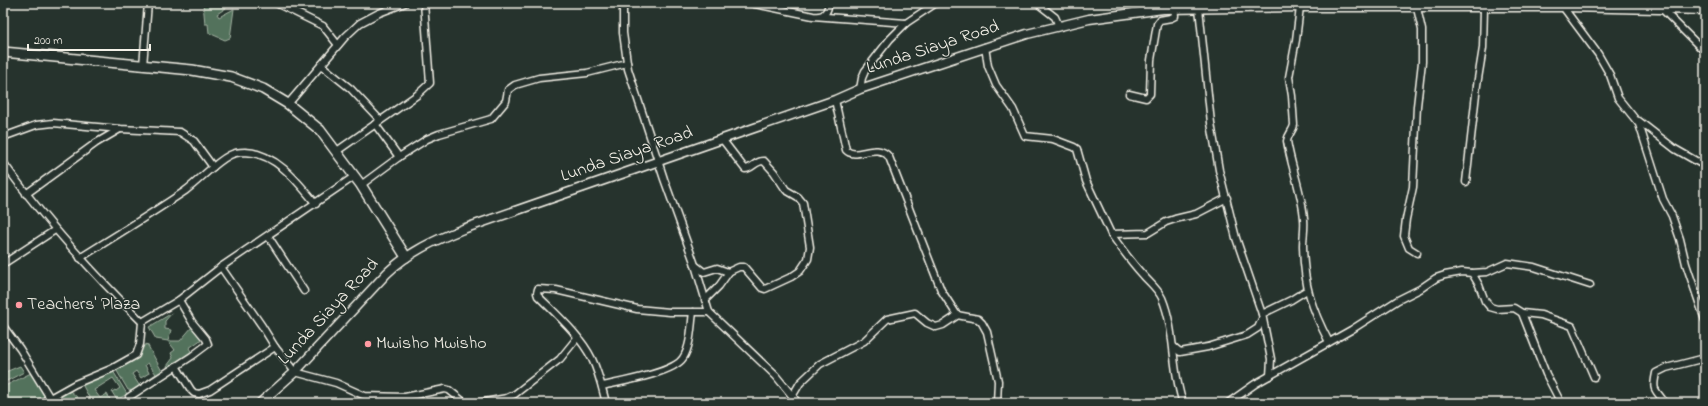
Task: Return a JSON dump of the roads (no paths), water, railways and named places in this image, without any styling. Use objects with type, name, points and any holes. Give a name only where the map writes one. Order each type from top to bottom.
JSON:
[{"type":"highway","points":[[3,52],[192,70],[230,77],[263,89],[288,104],[313,123],[337,151],[361,185],[406,257]]},
{"type":"main road","name":"Lunda Siaya Road","points":[[260,403],[296,372],[377,283],[406,257],[425,246],[453,233],[835,100],[860,89],[985,48],[1059,26],[1110,15],[1175,6],[1199,8],[1417,8],[1430,5],[1484,8],[1562,5],[1661,8],[1676,6],[1705,10]]},
{"type":"street","points":[[143,66],[148,3]]},
{"type":"street","points":[[276,3],[323,26],[338,45]]},
{"type":"street","points":[[288,104],[338,45],[360,23],[379,13],[405,3]]},
{"type":"street","points":[[337,151],[417,95],[430,83],[424,3]]},
{"type":"street","points":[[623,3],[623,34],[627,63],[658,162],[695,265],[709,312],[769,369],[798,403]]},
{"type":"street","points":[[750,3],[813,16],[906,23]]},
{"type":"street","points":[[813,16],[822,16],[825,14],[828,10],[829,3]]},
{"type":"street","points":[[860,89],[865,71],[890,39],[906,23],[936,3]]},
{"type":"street","points":[[1037,3],[1055,17],[1059,26]]},
{"type":"street","points":[[1562,5],[1598,54],[1610,75],[1618,98],[1637,120],[1675,149],[1705,166]]},
{"type":"street","points":[[1129,94],[1146,98],[1150,94],[1151,60],[1157,24],[1160,20],[1173,18],[1175,14],[1175,6]]},
{"type":"street","points":[[1300,7],[1289,77],[1294,125],[1288,135],[1287,141],[1300,190],[1304,220],[1303,252],[1307,290],[1315,316],[1329,342]]},
{"type":"street","points":[[1199,8],[1211,123],[1219,170],[1236,238],[1262,316],[1271,359],[1270,376]]},
{"type":"street","points":[[1417,8],[1422,30],[1422,62],[1417,111],[1413,186],[1404,236],[1409,248],[1417,253]]},
{"type":"street","points":[[1466,182],[1477,85],[1483,48],[1484,8]]},
{"type":"street","points":[[1661,8],[1705,52]]},
{"type":"street","points":[[985,48],[988,66],[996,85],[1013,109],[1024,135],[1029,137],[1053,139],[1074,146],[1077,149],[1086,181],[1111,234],[1128,258],[1161,296],[1174,347],[1177,380],[1183,403]]},
{"type":"street","points":[[361,185],[399,157],[432,137],[491,119],[506,101],[508,90],[514,85],[539,78],[587,73],[627,63]]},
{"type":"street","points":[[321,65],[351,89],[378,122],[399,157]]},
{"type":"street","points":[[835,100],[845,146],[848,152],[853,154],[878,150],[886,154],[892,161],[941,290],[953,310],[958,315],[978,319],[987,332],[998,381],[997,403]]},
{"type":"street","points":[[1637,120],[1663,199],[1672,216],[1680,239],[1686,264],[1705,320]]},
{"type":"street","points":[[3,137],[44,123],[180,132],[194,141],[213,168]]},
{"type":"street","points":[[26,194],[96,143],[120,129]]},
{"type":"street","points":[[705,300],[719,286],[729,272],[739,267],[744,267],[762,288],[765,289],[791,277],[800,271],[808,259],[810,247],[805,207],[801,200],[786,190],[774,172],[764,161],[760,161],[745,169],[722,139]]},
{"type":"street","points":[[80,258],[181,193],[230,155],[237,153],[244,152],[257,154],[278,164],[291,174],[316,204]]},
{"type":"street","points":[[3,162],[55,230],[142,322],[140,344],[136,355],[131,359],[75,384],[41,403]]},
{"type":"street","points":[[142,322],[179,300],[221,268],[355,176]]},
{"type":"street","points":[[1111,234],[1149,235],[1166,222],[1196,214],[1227,198]]},
{"type":"street","points":[[3,264],[55,230]]},
{"type":"street","points":[[268,236],[304,291]]},
{"type":"street","points":[[1228,403],[1244,391],[1329,342],[1391,303],[1420,289],[1436,278],[1445,275],[1462,272],[1472,274],[1487,272],[1507,263],[1534,267],[1590,285]]},
{"type":"street","points":[[695,265],[704,272],[717,268],[729,272]]},
{"type":"street","points":[[221,268],[275,347],[296,372],[336,383],[365,396],[405,397],[445,389],[449,390],[466,403]]},
{"type":"street","points":[[1472,274],[1479,285],[1485,301],[1490,307],[1497,309],[1514,308],[1522,313],[1546,374],[1561,403]]},
{"type":"street","points":[[606,403],[602,386],[592,358],[577,338],[538,296],[538,289],[556,290],[637,309],[709,312]]},
{"type":"street","points":[[1174,347],[1180,352],[1196,350],[1247,335],[1258,328],[1262,316],[1307,290]]},
{"type":"street","points":[[129,396],[208,344],[206,339],[192,322],[179,300]]},
{"type":"street","points":[[602,386],[661,372],[679,363],[687,350],[693,312]]},
{"type":"street","points":[[1522,313],[1530,312],[1565,325],[1572,326],[1594,377]]},
{"type":"street","points":[[793,396],[800,383],[818,366],[864,341],[887,319],[915,313],[927,323],[936,327],[943,325],[958,315]]},
{"type":"street","points":[[3,326],[20,349],[50,398],[55,403]]},
{"type":"street","points":[[479,403],[507,398],[515,394],[560,359],[577,338]]},
{"type":"street","points":[[176,366],[191,390],[194,393],[200,394],[210,390],[275,347]]},
{"type":"street","points":[[1665,403],[1658,395],[1653,383],[1656,373],[1666,368],[1705,358]]},
{"type":"place","name":"Teachers' Plaza","points":[[19,305]]},
{"type":"place","name":"Mwisho Mwisho","points":[[368,344]]}]
